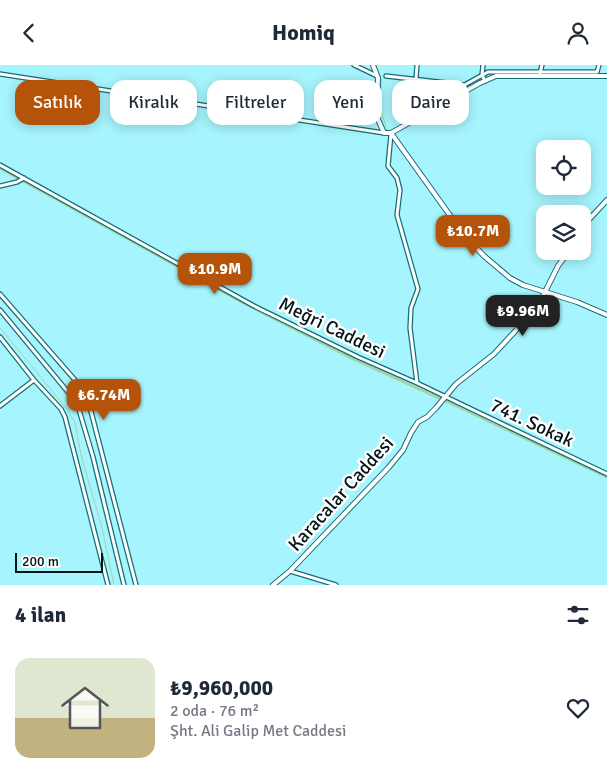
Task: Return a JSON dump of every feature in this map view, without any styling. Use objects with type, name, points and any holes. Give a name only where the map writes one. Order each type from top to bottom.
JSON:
[{"type":"street","points":[[354,65],[378,76]]},
{"type":"street","points":[[373,65],[378,76],[377,117],[464,235],[484,256],[516,283],[577,302],[607,315]]},
{"type":"street","points":[[386,76],[416,80],[417,65]]},
{"type":"street","points":[[484,65],[482,75],[485,81]]},
{"type":"street","points":[[540,74],[542,65]]},
{"type":"street","points":[[597,74],[598,65]]},
{"type":"street","points":[[469,83],[482,75],[496,71],[540,74]]},
{"type":"street","points":[[0,74],[388,133],[403,125]]},
{"type":"street","points":[[469,90],[496,76],[597,74],[607,76]]},
{"type":"street","points":[[388,133],[388,166],[397,178],[400,190],[397,215],[418,289],[411,307],[410,328],[417,383]]},
{"type":"street","name":"Meğri Caddesi","points":[[0,165],[248,302],[358,357],[445,397]]},
{"type":"street","points":[[0,186],[17,182],[24,178]]},
{"type":"street","points":[[591,217],[607,200]]},
{"type":"street","name":"Karacalar Caddesi","points":[[273,585],[290,571],[389,467],[403,450],[418,422],[427,417],[456,384],[494,354],[508,340],[532,313],[562,260]]},
{"type":"street","points":[[0,294],[87,396],[136,585]]},
{"type":"street","points":[[0,309],[77,403],[85,424],[96,466],[124,585]]},
{"type":"street","points":[[0,337],[34,380],[61,409],[65,417],[108,585]]},
{"type":"street","points":[[0,407],[34,380]]},
{"type":"street","name":"741. Sokak","points":[[445,397],[607,474]]},
{"type":"street","points":[[290,571],[336,585]]},
{"type":"waterway","points":[[376,65],[381,79],[380,108],[388,132]]},
{"type":"waterway","points":[[386,159],[388,145]]},
{"type":"waterway","points":[[0,168],[240,301],[351,358],[441,399]]},
{"type":"waterway","points":[[0,297],[81,391],[86,400]]},
{"type":"waterway","points":[[0,328],[66,408],[75,423],[81,455],[102,528],[114,585]]},
{"type":"waterway","points":[[446,401],[607,477]]},
{"type":"waterway","points":[[100,454],[134,585]]}]
